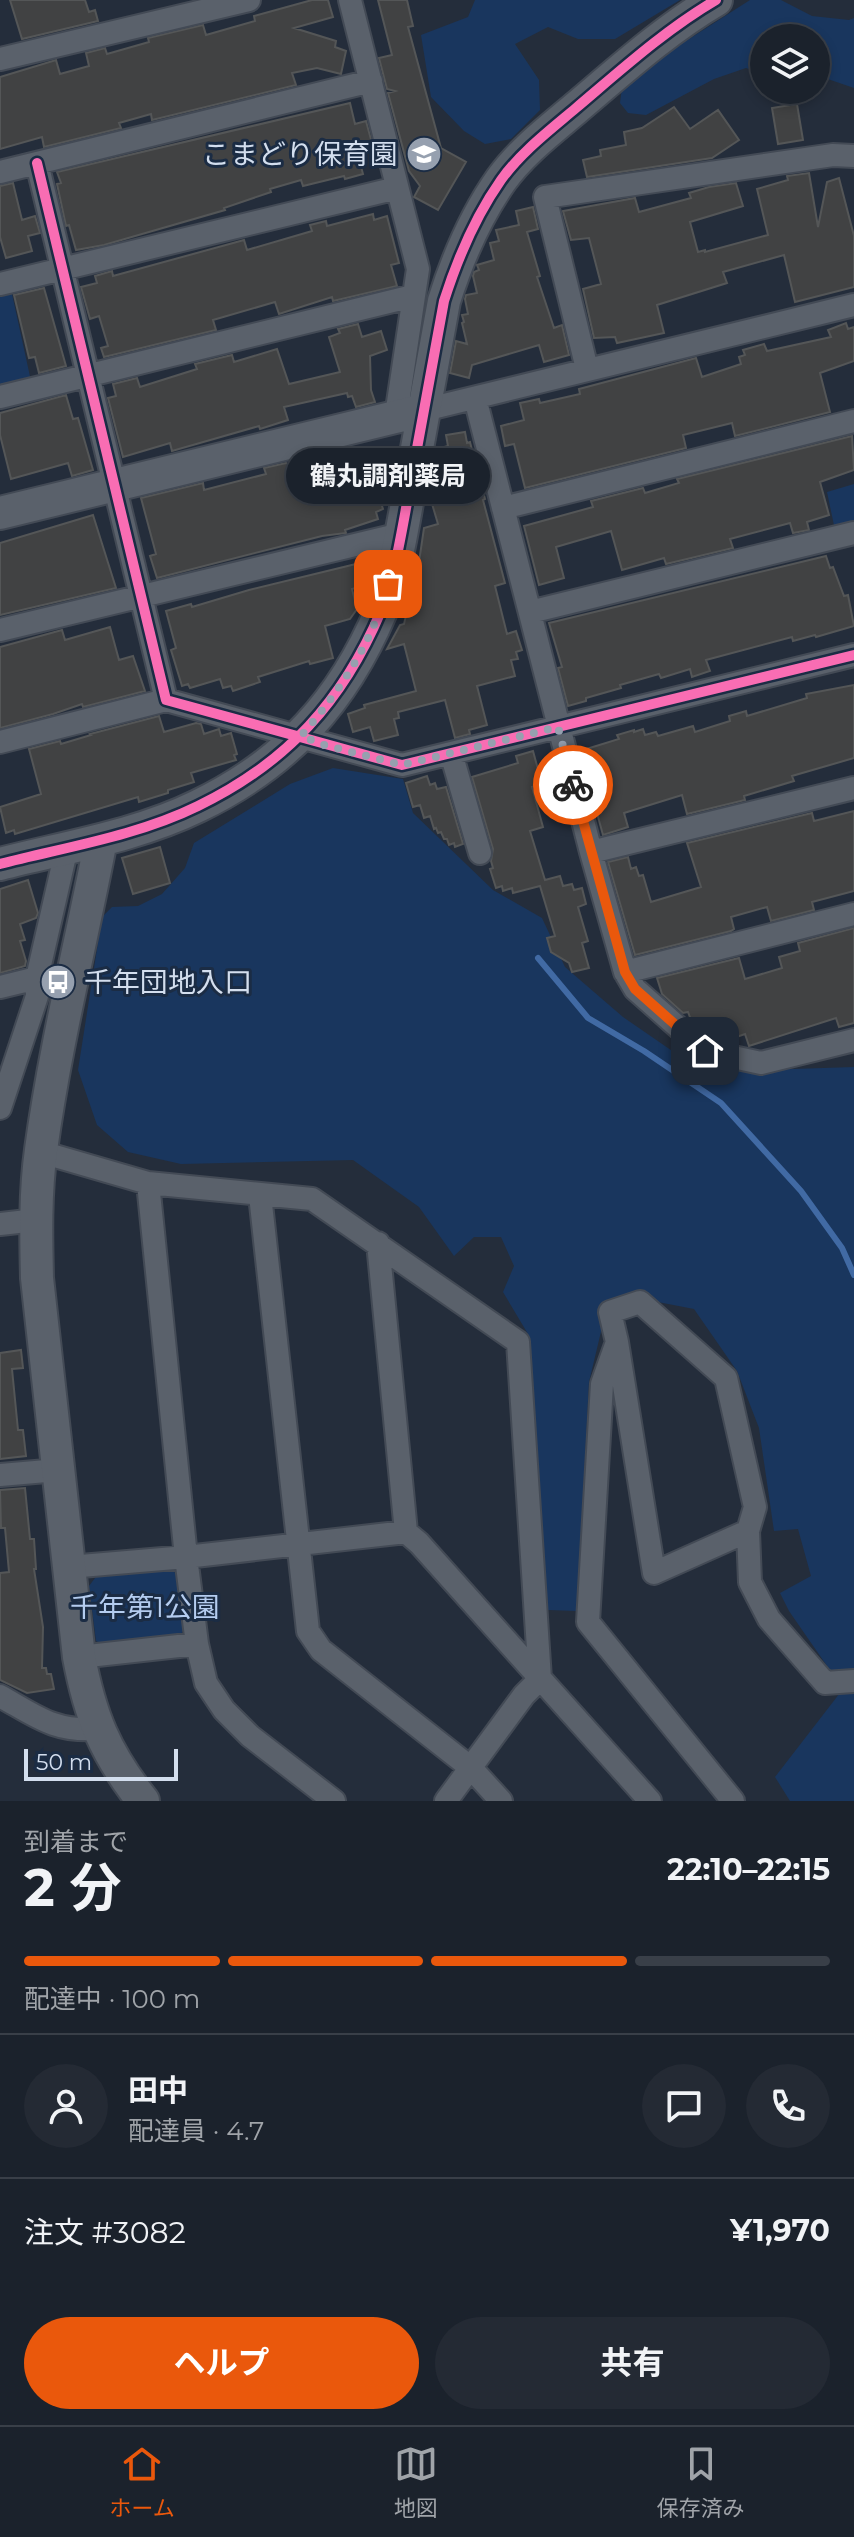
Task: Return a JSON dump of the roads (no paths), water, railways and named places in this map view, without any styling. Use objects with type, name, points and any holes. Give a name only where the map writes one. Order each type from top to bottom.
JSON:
[{"type":"street","points":[[0,59],[249,0]]},
{"type":"street","points":[[0,864],[101,840],[155,823],[196,807],[236,786],[301,736],[323,711],[355,665],[382,608],[401,534],[410,413],[413,296],[418,269],[350,0]]},
{"type":"street","points":[[410,413],[456,263],[480,212],[503,176],[532,146],[639,55],[716,0]]},
{"type":"street","points":[[0,172],[371,81]]},
{"type":"street","points":[[587,369],[545,197],[833,155],[854,156]]},
{"type":"street","points":[[37,163],[166,700]]},
{"type":"street","points":[[0,284],[397,188]]},
{"type":"street","points":[[0,397],[413,296]]},
{"type":"street","points":[[0,513],[854,305]]},
{"type":"street","points":[[475,398],[591,852],[625,972],[635,989],[705,1051],[761,1063],[854,1040]]},
{"type":"street","points":[[503,508],[854,421]]},
{"type":"street","points":[[530,612],[854,533]]},
{"type":"street","points":[[0,630],[401,534]]},
{"type":"street","points":[[0,742],[166,700],[402,765],[854,655]]},
{"type":"street","points":[[451,753],[480,853]]},
{"type":"street","points":[[591,852],[854,788]]},
{"type":"street","points":[[101,840],[55,1066],[41,1152],[36,1220],[37,1278],[85,1691],[97,1729],[125,1779],[143,1801]]},
{"type":"street","points":[[0,1108],[37,996],[37,978],[67,847]]},
{"type":"street","points":[[625,972],[854,914]]},
{"type":"street","points":[[0,987],[37,978]]},
{"type":"street","points":[[41,1152],[148,1183],[312,1199],[518,1342],[540,1679],[524,1695],[446,1801]]},
{"type":"street","points":[[148,1183],[186,1557],[197,1644],[206,1683],[224,1710],[250,1736],[334,1801]]},
{"type":"street","points":[[260,1195],[308,1631],[321,1650],[471,1768],[501,1801]]},
{"type":"street","points":[[0,1224],[36,1220]]},
{"type":"street","points":[[378,1243],[406,1532],[650,1801]]},
{"type":"street","points":[[748,1531],[654,1573],[610,1312],[640,1302],[726,1378],[755,1507],[748,1531],[750,1582],[769,1619],[825,1683],[854,1681]]},
{"type":"street","points":[[617,1342],[602,1384],[588,1622],[733,1801]]},
{"type":"street","points":[[0,1475],[58,1470]]},
{"type":"street","points":[[69,1567],[406,1532]]},
{"type":"street","points":[[79,1657],[197,1644]]},
{"type":"street","points":[[0,1696],[56,1726],[74,1731],[97,1729]]},
{"type":"waterway","points":[[538,958],[588,1018],[721,1103],[801,1191],[842,1248],[854,1275]]},
{"type":"place","name":"こまどり保育園","points":[[424,154]]},
{"type":"place","name":"鶴丸調剤薬局","points":[[388,584]]},
{"type":"place","name":"千年団地入口","points":[[58,982]]},
{"type":"park label","name":"千年第1公園","points":[[145,1607]]}]
